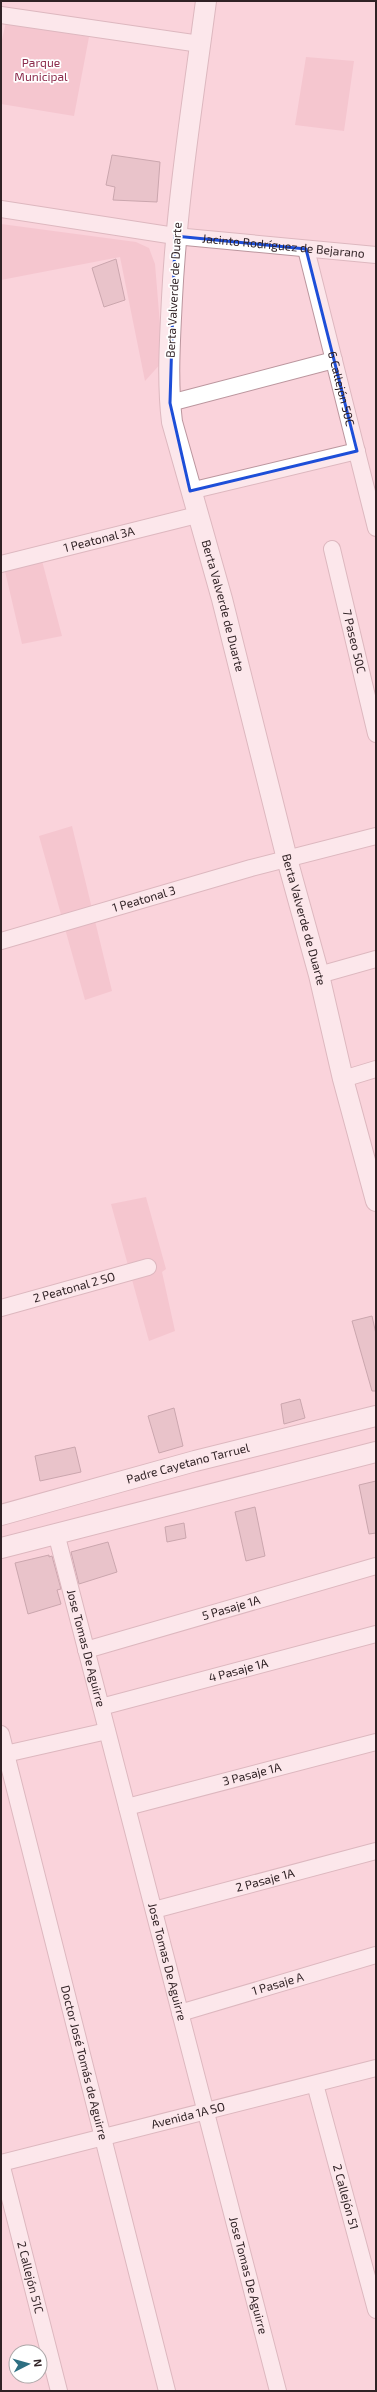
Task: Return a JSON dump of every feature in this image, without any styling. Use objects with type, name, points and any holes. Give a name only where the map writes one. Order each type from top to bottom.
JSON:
[{"type":"street","name":"Berta Valverde de Duarte","points":[[206,1],[175,236],[170,330],[170,403],[172,422],[190,491],[222,599],[287,859],[319,975],[343,1079],[376,1201]]},
{"type":"street","points":[[1,15],[200,44]]},
{"type":"street","name":"Jacinto Rodríguez de Bejarano","points":[[1,209],[175,236],[376,255]]},
{"type":"street","name":"6 Callejón 50C","points":[[306,249],[376,528]]},
{"type":"street","points":[[170,403],[334,360]]},
{"type":"street","points":[[190,491],[357,451]]},
{"type":"street","name":"1 Peatonal 3A","points":[[1,564],[197,515]]},
{"type":"street","name":"7 Paseo 50C","points":[[332,549],[376,734]]},
{"type":"street","name":"1 Peatonal 3","points":[[1,941],[287,859],[376,836]]},
{"type":"street","points":[[319,975],[376,959]]},
{"type":"street","points":[[343,1079],[376,1069]]},
{"type":"street","name":"2 Peatonal 2 SO","points":[[1,1308],[148,1267]]},
{"type":"street","name":"Padre Cayetano Tarruel","points":[[1,1514],[195,1461],[376,1416]]},
{"type":"street","points":[[1,1548],[376,1452]]},
{"type":"street","name":"Jose Tomas De Aguirre","points":[[56,1533],[278,2391]]},
{"type":"street","name":"5 Pasaje 1A","points":[[86,1650],[376,1566]]},
{"type":"street","name":"4 Pasaje 1A","points":[[101,1707],[376,1634]]},
{"type":"street","points":[[4,1754],[107,1731]]},
{"type":"street","name":"Doctor José Tomás de Aguirre","points":[[1,1734],[4,1754],[104,2136],[167,2391]]},
{"type":"street","name":"3 Pasaje 1A","points":[[127,1807],[376,1742]]},
{"type":"street","name":"2 Pasaje 1A","points":[[154,1910],[376,1851]]},
{"type":"street","name":"1 Pasaje A","points":[[180,2013],[376,1955]]},
{"type":"street","name":"Avenida 1A SO","points":[[1,2163],[376,2068]]},
{"type":"street","name":"2 Callejón 51","points":[[315,2084],[376,2310]]},
{"type":"street","name":"2 Callejón 51C","points":[[1,2163],[58,2391]]},
{"type":"highlighted area","points":[[175,236],[306,249],[357,451],[190,491],[170,403]]},
{"type":"green space","name":"Parque Municipal","points":[[6,22],[89,37],[74,116],[1,104],[1,44]]},
{"type":"green space","points":[[306,57],[354,61],[344,131],[295,125]]},
{"type":"green space","points":[[1,224],[136,242],[149,248],[155,264],[163,361],[145,381],[120,257],[1,280]]},
{"type":"green space","points":[[41,557],[62,636],[22,644],[4,567]]},
{"type":"green space","points":[[72,826],[112,991],[85,1000],[39,836]]},
{"type":"green space","points":[[146,1197],[166,1269],[162,1272],[175,1331],[149,1341],[111,1204]]},
{"type":"building","points":[[112,155],[160,162],[157,202],[113,200],[115,187],[106,185]]},
{"type":"building","points":[[116,259],[125,300],[104,307],[92,268]]},
{"type":"building","points":[[372,1316],[376,1334],[376,1391],[372,1391],[352,1321]]},
{"type":"building","points":[[300,1399],[305,1418],[284,1424],[281,1404]]},
{"type":"building","points":[[174,1408],[183,1446],[159,1453],[148,1416]]},
{"type":"building","points":[[75,1447],[81,1472],[40,1481],[35,1456]]},
{"type":"building","points":[[376,1481],[376,1533],[369,1534],[359,1485]]},
{"type":"building","points":[[255,1507],[265,1556],[246,1561],[235,1512]]},
{"type":"building","points":[[184,1523],[186,1538],[167,1542],[165,1527]]},
{"type":"building","points":[[108,1542],[117,1572],[79,1584],[71,1552]]},
{"type":"building","points":[[49,1555],[49,1557],[52,1556],[61,1589],[57,1590],[61,1604],[28,1614],[15,1563]]}]
